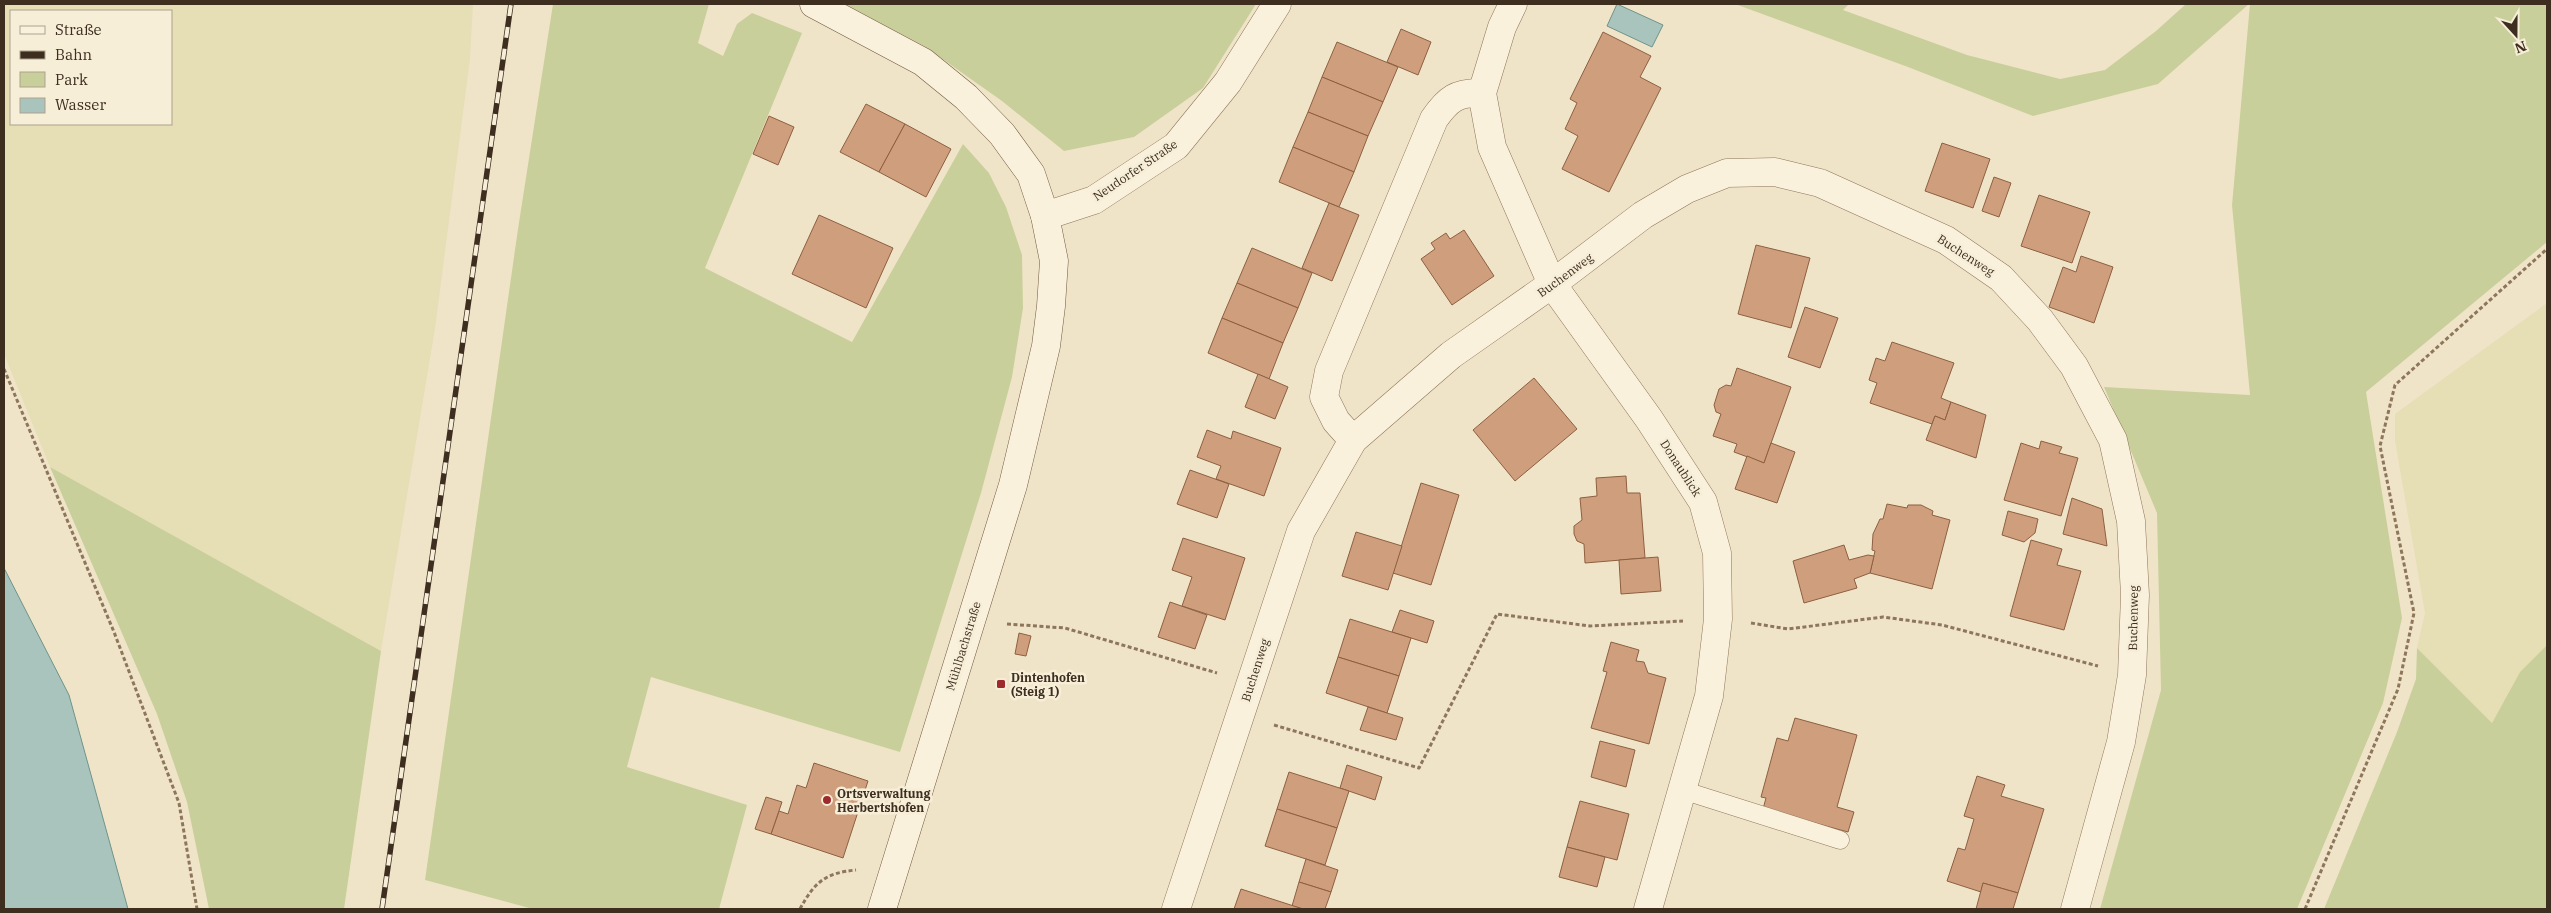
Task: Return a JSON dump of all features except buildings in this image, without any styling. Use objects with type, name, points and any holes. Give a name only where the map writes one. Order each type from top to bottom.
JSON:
[{"type":"street","name":"Mühlbachstraße","points":[[814,4],[923,62],[966,97],[1002,134],[1031,174],[1045,216],[1054,261],[1051,306],[1038,381],[1012,485],[972,621],[886,897]]},
{"type":"street","name":"Neudorfer Straße","points":[[1045,216],[1094,200],[1176,146],[1228,82],[1277,4]]},
{"type":"street","points":[[1353,440],[1336,421],[1324,397],[1329,371],[1434,119],[1446,102],[1467,92],[1482,93],[1502,27],[1512,4]]},
{"type":"street","name":"Donaublick","points":[[1482,93],[1492,147],[1552,284],[1649,419],[1703,502],[1717,553],[1718,618],[1709,696],[1648,909]]},
{"type":"street","name":"Buchenweg","points":[[1176,909],[1300,531],[1353,440],[1450,355],[1552,284],[1643,216],[1686,189],[1726,173],[1775,172],[1820,183],[1946,240],[2001,278],[2040,320],[2074,366],[2113,440],[2131,530],[2134,595],[2132,675],[2121,742],[2075,909]]},
{"type":"lane","points":[[1682,790],[1840,840]]},
{"type":"path","points":[[2305,909],[2398,689],[2414,613],[2380,446],[2395,385],[2547,249]]},
{"type":"path","points":[[4,369],[114,632],[179,802],[197,909]]},
{"type":"path","points":[[972,621],[1065,628],[1251,683]]},
{"type":"path","points":[[1241,715],[1419,768]]},
{"type":"path","points":[[800,909],[817,885],[834,873],[856,870],[886,897]]},
{"type":"shaded area","points":[[4,4],[473,4],[470,59],[435,329],[381,651],[50,467],[4,354]]},
{"type":"shaded area","points":[[2547,303],[2547,645],[2520,672],[2492,723],[2417,648],[2425,613],[2395,441],[2395,414]]},
{"type":"green space","points":[[553,4],[709,4],[698,43],[723,56],[737,24],[752,13],[802,33],[705,268],[852,342],[963,144],[989,173],[1006,207],[1022,255],[1023,308],[1012,377],[981,493],[900,752],[651,677],[627,767],[747,805],[719,909],[533,909],[425,880],[518,229]]},
{"type":"green space","points":[[844,4],[1256,4],[1203,88],[1134,137],[1064,151],[1002,101],[924,46]]},
{"type":"green space","points":[[1735,4],[1849,4],[1843,10],[1967,55],[2060,79],[2105,70],[2156,31],[2186,4],[2249,4],[2158,84],[2033,116],[1908,67]]},
{"type":"green space","points":[[2250,4],[2547,4],[2547,242],[2366,392],[2402,618],[2383,703],[2297,909],[2100,909],[2161,690],[2157,513],[2104,387],[2250,395],[2232,205]]},
{"type":"green space","points":[[50,467],[381,651],[344,909],[209,909],[187,802],[157,714]]},
{"type":"green space","points":[[2547,645],[2547,909],[2324,909],[2397,732],[2416,679],[2417,648],[2492,723],[2520,672]]},
{"type":"water","points":[[1617,4],[1663,25],[1652,47],[1607,26]]},
{"type":"water","points":[[4,568],[69,695],[128,909],[4,909]]},
{"type":"railway","points":[[382,909],[511,4]]},
{"type":"place","name":"Dintenhofen (Steig 1)","points":[[1001,684]]},
{"type":"place","name":"Ortsverwaltung Herbertshofen","points":[[827,800]]}]
